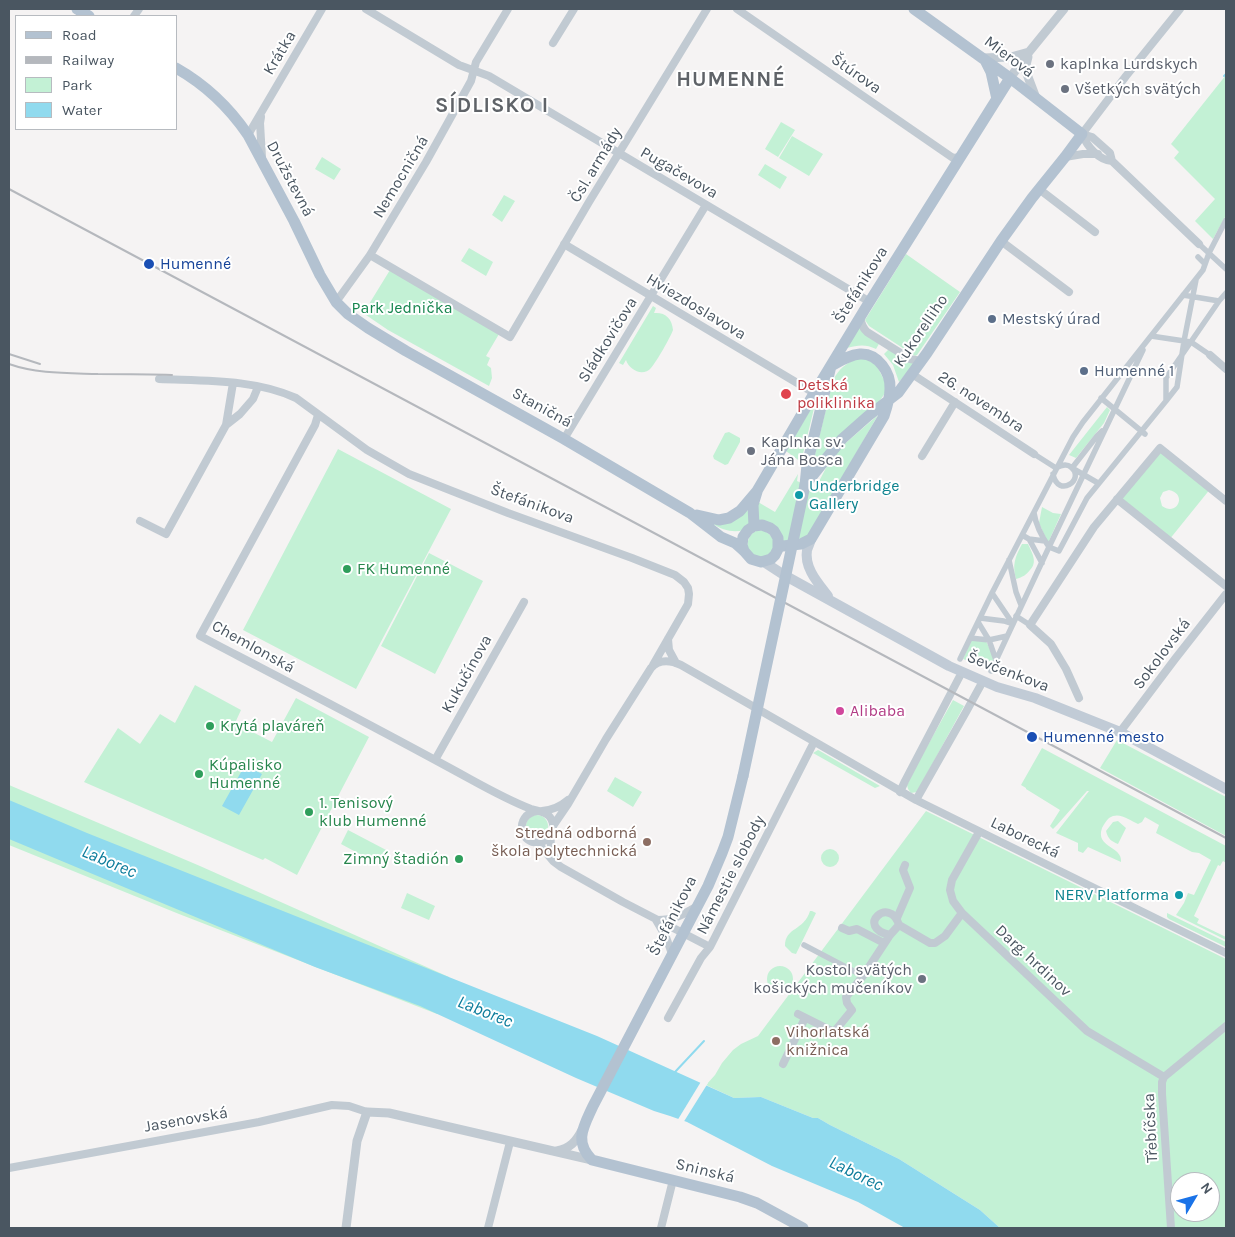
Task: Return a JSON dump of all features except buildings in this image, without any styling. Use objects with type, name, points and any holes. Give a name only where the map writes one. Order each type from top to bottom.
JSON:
[{"type":"main road","points":[[77,9],[88,15]]},
{"type":"main road","name":"Mierová","points":[[914,9],[1010,78],[1082,134]]},
{"type":"main road","points":[[983,58],[991,72],[997,99]]},
{"type":"main road","name":"Družstevná","points":[[178,69],[200,83],[215,96],[232,113],[248,135],[336,302],[356,320]]},
{"type":"main road","name":"Štefánikova","points":[[758,491],[860,316],[1010,78]]},
{"type":"main road","name":"Kukorelliho","points":[[811,539],[884,416],[889,401],[898,394],[1001,241],[1082,134]]},
{"type":"main road","name":"Staničná","points":[[356,320],[406,351],[564,438],[690,513],[721,537],[735,543],[744,550]]},
{"type":"main road","points":[[806,485],[842,439],[889,401],[890,384],[888,375],[874,358],[860,354],[845,358],[831,366]]},
{"type":"main road","name":"Štefánikova","points":[[592,1160],[587,1155],[581,1142],[585,1125],[593,1106],[708,886],[728,837],[806,485],[807,465],[831,366]]},
{"type":"main road","points":[[690,513],[710,519],[729,518],[740,511],[758,491]]},
{"type":"main road","points":[[754,526],[754,505],[758,491]]},
{"type":"main road","points":[[784,575],[777,561],[778,550],[778,538],[772,529],[762,525],[754,526],[744,535],[742,543],[744,550],[751,559],[764,562],[771,558],[778,550],[801,544],[811,539]]},
{"type":"main road","points":[[709,528],[726,533],[744,535]]},
{"type":"main road","points":[[811,539],[807,551],[812,576],[830,599]]},
{"type":"main road","name":"Ševčenkova","points":[[764,562],[784,575],[962,672],[997,688],[1035,698],[1120,732],[1226,789]]},
{"type":"main road","name":"Sninská","points":[[592,1160],[740,1197],[757,1203],[802,1228]]},
{"type":"street","name":"Krátka","points":[[248,135],[322,9]]},
{"type":"street","name":"Pugačevova","points":[[366,9],[460,65],[489,76],[870,302]]},
{"type":"street","name":"Nemocničná","points":[[336,302],[370,255],[426,162],[471,81],[476,62],[508,9]]},
{"type":"street","points":[[553,43],[574,9]]},
{"type":"street","name":"Čsl. armády","points":[[370,255],[510,336],[707,9]]},
{"type":"street","name":"Štúrova","points":[[738,9],[953,158],[960,157]]},
{"type":"street","points":[[1010,78],[1064,9]]},
{"type":"street","points":[[1082,134],[1180,9]]},
{"type":"street","points":[[983,58],[1011,57],[1029,52]]},
{"type":"street","points":[[1029,52],[1025,69],[1036,98]]},
{"type":"street","name":"Krátka","points":[[262,111],[260,123],[263,162]]},
{"type":"street","points":[[1082,134],[1086,144],[1105,160],[1112,161]]},
{"type":"street","points":[[1082,134],[1092,137],[1110,153],[1112,161],[1226,269]]},
{"type":"street","points":[[1065,157],[1098,154]]},
{"type":"street","points":[[1039,189],[1095,232]]},
{"type":"street","name":"Sládkovičova","points":[[564,438],[706,205]]},
{"type":"street","points":[[960,659],[1073,437],[1101,398],[1203,270],[1209,253],[1226,220]]},
{"type":"street","points":[[1001,241],[1069,292]]},
{"type":"street","name":"Hviezdoslavova","points":[[564,244],[809,390],[816,390]]},
{"type":"street","points":[[1198,257],[1205,264]]},
{"type":"street","points":[[1034,512],[1040,534],[1049,548],[1059,552],[1087,498],[1143,432],[1177,387],[1197,278]]},
{"type":"street","points":[[1166,401],[1166,378],[1226,293]]},
{"type":"street","points":[[1183,295],[1219,301]]},
{"type":"street","points":[[860,316],[863,328],[867,332],[910,359],[921,361]]},
{"type":"street","points":[[1151,336],[1191,342],[1226,368]]},
{"type":"street","points":[[990,671],[1136,363],[1151,336]]},
{"type":"street","name":"26. novembra","points":[[912,374],[1034,454]]},
{"type":"street","name":"Štefánikova","points":[[159,379],[246,384],[287,394],[296,398],[367,450],[409,474],[508,513],[632,558],[675,575],[684,582],[688,588],[688,604],[653,665],[553,826]]},
{"type":"street","points":[[140,521],[166,534],[226,425],[233,383]]},
{"type":"street","points":[[226,425],[240,414],[253,399],[258,387]]},
{"type":"street","points":[[1101,398],[1143,432]]},
{"type":"street","points":[[922,456],[955,402]]},
{"type":"street","name":"Chemlonská","points":[[318,415],[200,636],[511,801],[539,811]]},
{"type":"street","points":[[1072,468],[1097,436],[1105,429]]},
{"type":"street","points":[[1016,616],[1030,625],[1094,527],[1160,448],[1226,501]]},
{"type":"street","points":[[1034,454],[1055,471]]},
{"type":"street","points":[[1075,492],[1058,484],[1054,479],[1055,471],[1064,465],[1068,465],[1098,484]]},
{"type":"street","points":[[1062,486],[1067,486],[1075,479],[1075,473],[1072,468]]},
{"type":"street","points":[[1118,499],[1226,586]]},
{"type":"street","points":[[1022,536],[1030,540],[1045,541]]},
{"type":"street","points":[[1030,540],[1042,563]]},
{"type":"street","points":[[1009,560],[1021,605]]},
{"type":"street","points":[[992,593],[1013,624]]},
{"type":"street","name":"Sokolovská","points":[[1120,732],[1226,594]]},
{"type":"street","name":"Kukučínova","points":[[435,760],[524,602]]},
{"type":"street","points":[[979,620],[1004,620],[1013,624]]},
{"type":"street","points":[[979,620],[990,640],[996,660]]},
{"type":"street","name":"Ševčenkova","points":[[1030,625],[1051,644],[1079,698]]},
{"type":"street","points":[[970,638],[990,640],[1007,636]]},
{"type":"street","points":[[668,639],[669,650],[676,663]]},
{"type":"street","points":[[653,665],[664,661],[676,663],[814,742]]},
{"type":"street","points":[[900,792],[962,672]]},
{"type":"street","points":[[916,800],[983,681]]},
{"type":"street","name":"Laborecká","points":[[814,742],[900,792],[1226,953]]},
{"type":"street","name":"Námestie slobody","points":[[668,1018],[701,958],[710,947],[814,742]]},
{"type":"street","name":"Štefánikova","points":[[539,811],[553,810],[563,805],[572,797]]},
{"type":"street","points":[[511,801],[520,812],[521,827],[525,837],[538,843],[551,836]]},
{"type":"street","points":[[522,822],[528,814],[539,811],[550,816],[553,826],[551,850],[561,867]]},
{"type":"street","name":"Darg. hrdinov","points":[[979,832],[952,880],[950,890],[953,901],[962,913],[1087,1031],[1164,1077]]},
{"type":"street","name":"Štefánikova","points":[[538,843],[553,861],[561,867],[656,920],[710,947]]},
{"type":"street","points":[[782,1064],[802,1016],[834,1032],[852,1010],[847,1003],[846,997],[863,976],[898,921],[910,888],[903,870],[905,865]]},
{"type":"street","points":[[672,954],[656,920],[676,918],[696,907]]},
{"type":"street","points":[[890,935],[879,932],[874,924],[877,916],[882,912],[889,912],[898,921],[930,943],[935,943],[945,936],[962,913]]},
{"type":"street","points":[[842,928],[849,931],[856,929],[884,943]]},
{"type":"street","points":[[804,945],[863,976]]},
{"type":"street","name":"Třebíčska","points":[[1171,1228],[1162,1082],[1164,1077],[1226,1026]]},
{"type":"street","name":"Jasenovská","points":[[9,1168],[259,1122],[332,1105],[349,1106],[367,1112],[389,1113],[592,1160]]},
{"type":"street","points":[[346,1228],[357,1141],[367,1112]]},
{"type":"street","points":[[554,1152],[572,1146],[579,1138],[585,1125]]},
{"type":"street","points":[[488,1228],[510,1142]]},
{"type":"street","points":[[662,1228],[674,1180]]},
{"type":"green space","points":[[1226,75],[1226,215],[1213,239],[1195,221],[1215,199],[1174,158],[1179,152],[1171,144]]},
{"type":"green space","points":[[781,122],[795,130],[778,157],[765,149]]},
{"type":"green space","points":[[792,136],[823,154],[809,176],[779,158]]},
{"type":"green space","points":[[322,157],[341,169],[334,180],[315,169]]},
{"type":"green space","points":[[765,164],[787,177],[780,189],[758,175]]},
{"type":"green space","points":[[504,195],[515,201],[502,222],[492,215]]},
{"type":"green space","points":[[469,248],[493,262],[486,276],[461,261]]},
{"type":"green space","points":[[906,254],[960,292],[915,356],[869,326],[865,320]]},
{"type":"green space","name":"Park Jednička","points":[[390,270],[499,334],[486,356],[490,358],[487,365],[491,368],[492,378],[489,386],[388,330],[366,315],[366,309]]},
{"type":"green space","points":[[653,306],[656,308],[654,313],[665,315],[669,319],[673,330],[651,368],[648,371],[640,372],[630,367],[626,360],[623,365],[619,363]]},
{"type":"green space","points":[[859,326],[880,342],[876,349],[869,346],[847,348]]},
{"type":"green space","points":[[889,349],[909,362],[915,363],[899,382],[893,365],[884,354]]},
{"type":"green space","points":[[858,358],[867,359],[877,366],[885,382],[885,393],[879,402],[810,475],[833,380],[843,367]]},
{"type":"green space","points":[[816,400],[801,462],[786,451]]},
{"type":"green space","points":[[1107,407],[1110,410],[1104,423],[1076,458],[1069,455]]},
{"type":"green space","points":[[878,415],[808,537],[782,542],[758,523],[758,502],[775,512],[798,474],[797,481],[815,489],[827,466],[841,447]]},
{"type":"green space","points":[[729,432],[740,438],[740,442],[728,464],[725,465],[714,459],[713,456],[725,433]]},
{"type":"green space","points":[[1160,448],[1211,488],[1169,540],[1117,499]],"holes":[[[1169,490],[1175,492],[1179,500],[1176,507],[1167,509],[1162,506],[1160,498],[1163,492]]]},
{"type":"green space","name":"FK Humenné","points":[[338,449],[451,509],[356,689],[243,630]]},
{"type":"green space","points":[[1042,507],[1053,513],[1061,514],[1048,543],[1039,523]]},
{"type":"green space","points":[[748,511],[752,521],[744,530],[728,530],[713,524]]},
{"type":"green space","points":[[759,530],[769,534],[775,543],[770,555],[757,558],[747,548],[750,537]]},
{"type":"green space","points":[[1022,544],[1028,544],[1034,557],[1034,564],[1026,575],[1016,579],[1015,561]]},
{"type":"green space","points":[[429,553],[483,581],[435,674],[381,646]]},
{"type":"green space","points":[[972,639],[986,641],[994,658],[989,669],[963,659]]},
{"type":"green space","name":"Kúpalisko Humenné","points":[[195,685],[241,710],[235,723],[272,742],[296,698],[369,737],[297,875],[265,858],[263,860],[84,782],[118,728],[140,744],[160,714],[175,723]]},
{"type":"green space","points":[[953,700],[964,706],[917,792],[911,793],[907,785]]},
{"type":"green space","points":[[1117,740],[1226,797],[1226,836],[1100,768]]},
{"type":"green space","points":[[1042,748],[1226,846],[1226,863],[1223,861],[1220,866],[1218,865],[1194,916],[1199,919],[1197,923],[1226,937],[1226,940],[1176,915],[1188,893],[1194,895],[1211,860],[1156,833],[1159,825],[1145,817],[1138,824],[1128,818],[1116,815],[1109,818],[1102,828],[1102,839],[1118,853],[1121,862],[1088,847],[1083,853],[1078,851],[1078,843],[1056,833],[1089,791],[1053,829],[1050,826],[1060,810],[1021,785]]},
{"type":"green space","points":[[818,750],[880,786],[875,788],[813,753]]},
{"type":"green space","points":[[615,777],[642,792],[633,807],[607,791]]},
{"type":"green space","points":[[9,785],[200,866],[449,977],[437,1014],[179,914],[9,845]]},
{"type":"green space","points":[[926,811],[1226,959],[1226,1228],[1000,1228],[980,1210],[899,1159],[818,1118],[813,1118],[761,1097],[734,1098],[706,1085],[733,1050],[758,1036]]},
{"type":"green space","points":[[533,815],[541,815],[548,822],[548,830],[541,837],[533,837],[526,830],[526,822]]},
{"type":"green space","points":[[1118,821],[1126,828],[1118,844],[1110,839],[1106,831],[1113,822]]},
{"type":"green space","points":[[348,830],[388,851],[380,865],[341,844]]},
{"type":"green space","points":[[830,849],[838,854],[839,858],[834,866],[830,867],[822,862],[821,858],[826,850]]},
{"type":"green space","points":[[407,893],[435,906],[429,920],[401,908]]},
{"type":"green space","points":[[810,911],[816,913],[796,954],[792,953],[785,946],[788,935],[804,922]]},
{"type":"green space","points":[[1167,913],[1226,942],[1226,947],[1169,919]]},
{"type":"green space","points":[[780,966],[789,970],[793,979],[789,988],[780,992],[771,988],[767,979],[771,970]]},
{"type":"water","points":[[245,765],[262,774],[239,815],[222,806]]},
{"type":"water","name":"Laborec","points":[[9,800],[87,833],[597,1036],[734,1098],[761,1097],[813,1118],[818,1118],[899,1159],[980,1210],[1000,1228],[905,1228],[858,1202],[772,1166],[687,1122],[654,1111],[576,1078],[420,1006],[315,967],[9,839]]},
{"type":"pier","points":[[702,1080],[708,1083],[683,1123],[677,1121]]},
{"type":"waterway","points":[[675,1072],[704,1041]]},
{"type":"railway","points":[[9,189],[1226,838]]},
{"type":"railway","points":[[9,354],[40,364]]},
{"type":"railway","points":[[9,364],[31,370],[53,372],[172,375]]},
{"type":"place","name":"kaplnka Lurdskych","points":[[1050,64]]},
{"type":"place","name":"Všetkých svätých","points":[[1065,89]]},
{"type":"place","name":"Humenné","points":[[149,264]]},
{"type":"place","name":"Mestský úrad","points":[[992,319]]},
{"type":"place","name":"Humenné 1","points":[[1084,371]]},
{"type":"place","name":"Detská poliklinika","points":[[786,394]]},
{"type":"place","name":"Kaplnka sv. Jána Bosca","points":[[751,451]]},
{"type":"place","name":"Underbridge Gallery","points":[[799,495]]},
{"type":"place","name":"FK Humenné","points":[[347,569]]},
{"type":"place","name":"Alibaba","points":[[840,711]]},
{"type":"place","name":"Krytá plaváreň","points":[[210,726]]},
{"type":"place","name":"Humenné mesto","points":[[1032,737]]},
{"type":"place","name":"Kúpalisko Humenné","points":[[199,774]]},
{"type":"place","name":"1. Tenisový klub Humenné","points":[[309,812]]},
{"type":"place","name":"Stredná odborná škola polytechnická","points":[[647,842]]},
{"type":"place","name":"Zimný štadión","points":[[459,859]]},
{"type":"place","name":"NERV Platforma","points":[[1179,895]]},
{"type":"place","name":"Kostol svätých košických mučeníkov","points":[[922,979]]},
{"type":"place","name":"Vihorlatská knižnica","points":[[776,1041]]},
{"type":"district","name":"HUMENNÉ","points":[[731,80]]},
{"type":"district","name":"SÍDLISKO I","points":[[492,106]]}]
